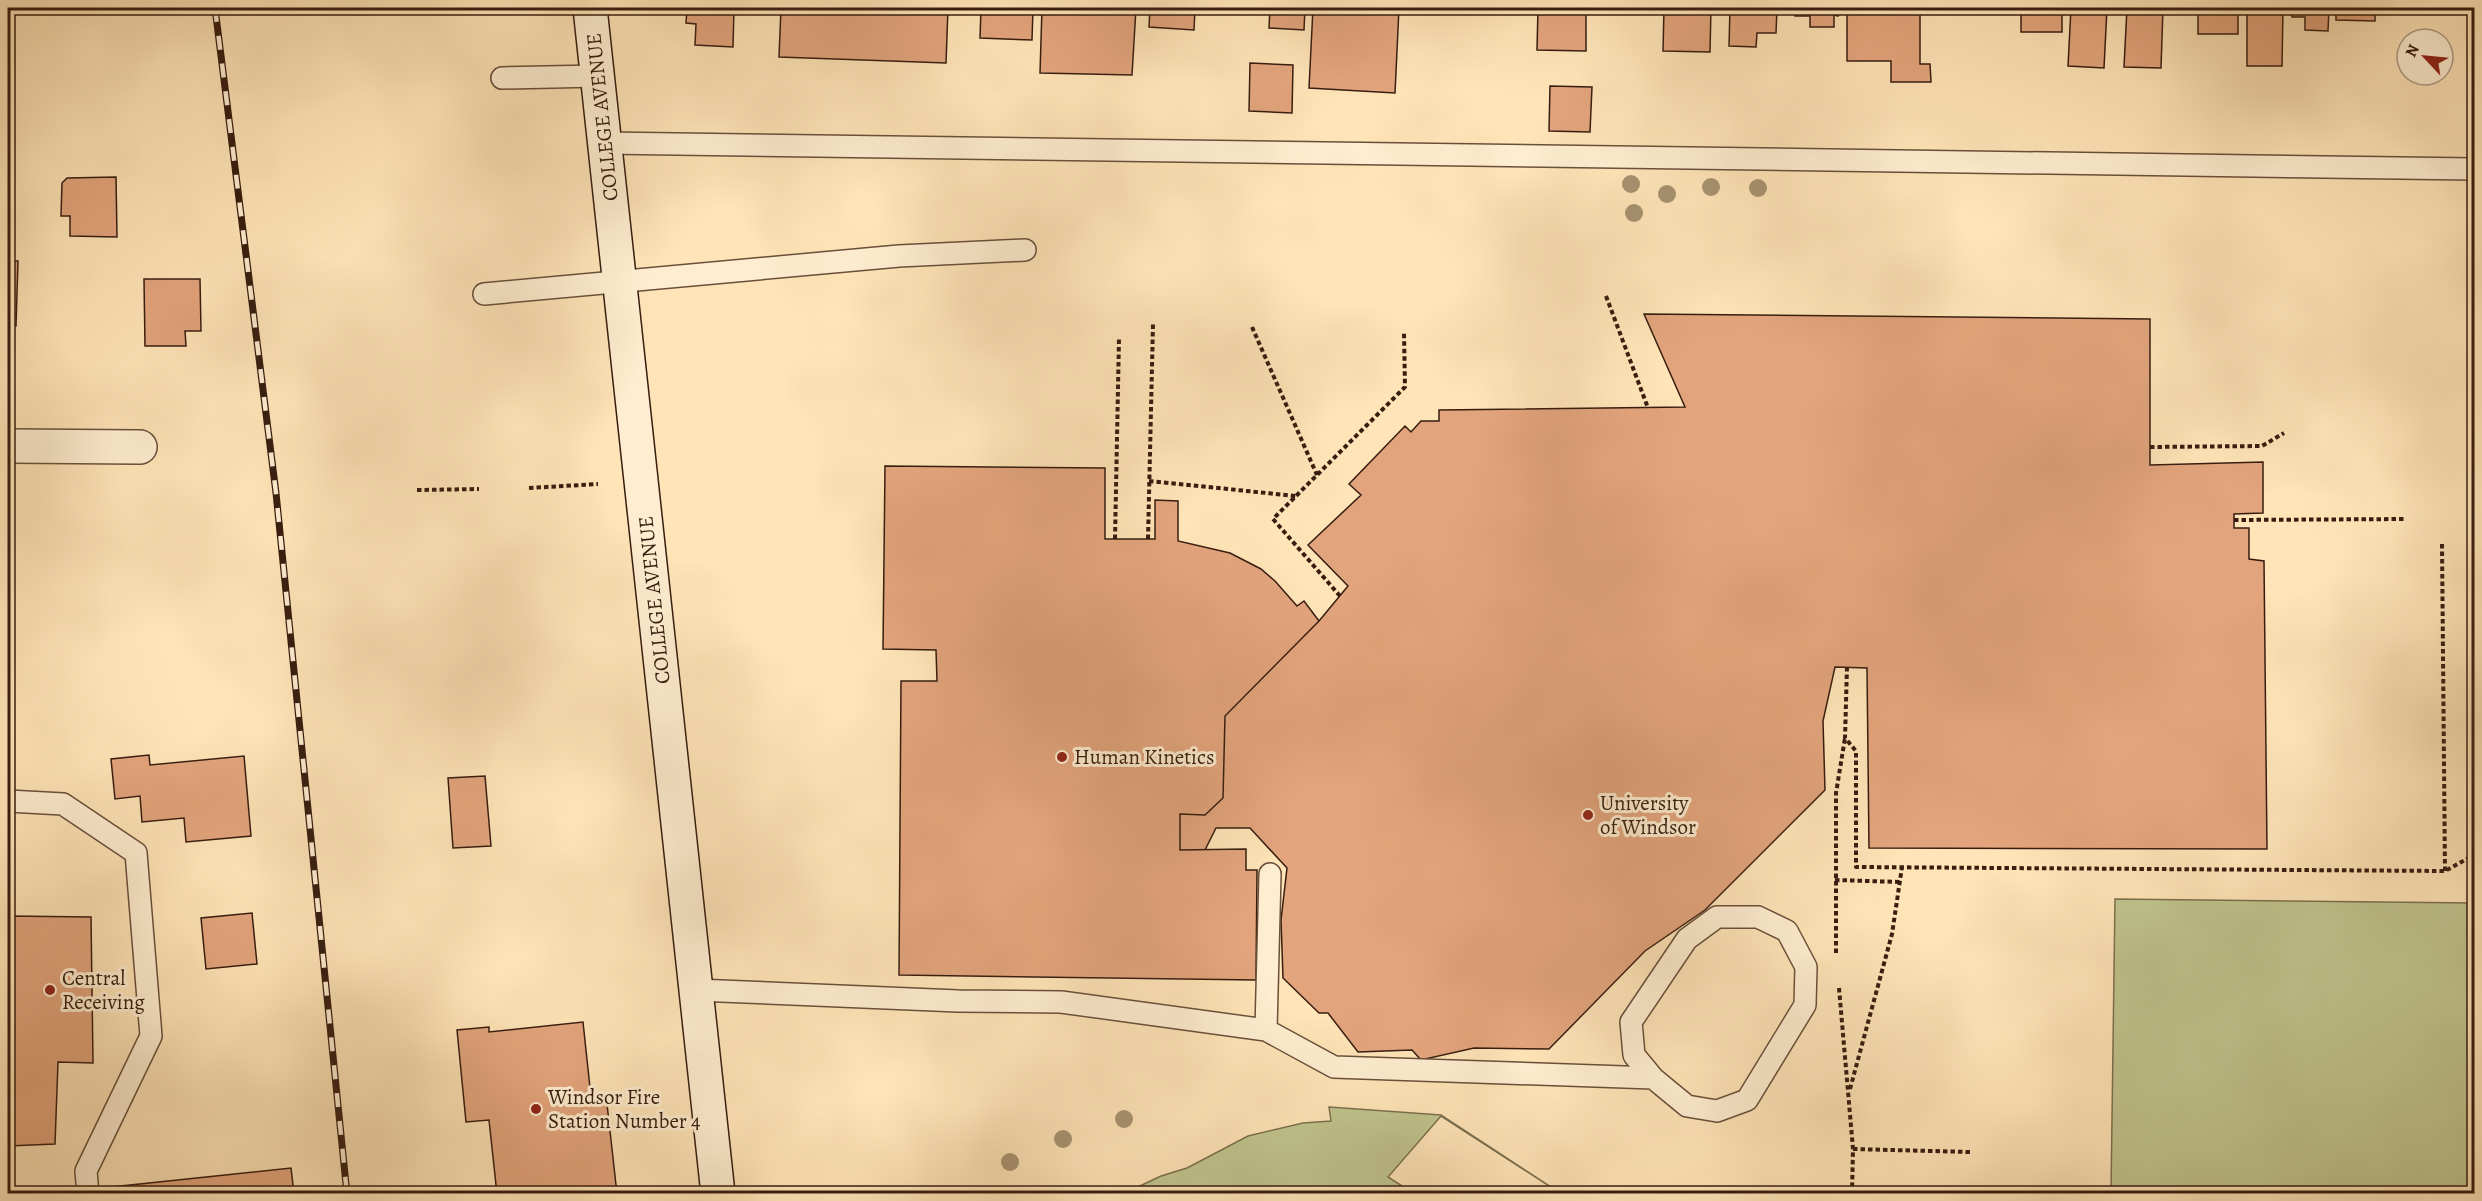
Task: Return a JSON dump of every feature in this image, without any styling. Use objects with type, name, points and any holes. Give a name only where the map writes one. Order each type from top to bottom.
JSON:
[{"type":"street","name":"COLLEGE AVENUE","points":[[590,8],[718,1194]]},
{"type":"street","points":[[8,446],[140,447]]},
{"type":"lane","points":[[502,78],[598,76]]},
{"type":"lane","points":[[605,143],[2475,169]]},
{"type":"lane","points":[[484,294],[899,256],[1024,250]]},
{"type":"lane","points":[[8,801],[63,804],[136,853],[151,1036],[86,1171],[88,1194]]},
{"type":"lane","points":[[1266,1030],[1270,874]]},
{"type":"lane","points":[[696,990],[958,1001],[1061,1002],[1266,1030],[1334,1067],[1653,1078],[1687,1106],[1717,1111],[1747,1100],[1805,1005],[1806,967],[1787,931],[1758,917],[1717,917],[1687,939],[1631,1023],[1634,1055],[1653,1078]]},
{"type":"path","points":[[1606,296],[1648,408]]},
{"type":"path","points":[[1148,538],[1153,324]]},
{"type":"path","points":[[1252,327],[1317,476]]},
{"type":"path","points":[[1340,596],[1273,519],[1405,387],[1404,333]]},
{"type":"path","points":[[1115,538],[1119,338]]},
{"type":"path","points":[[2150,447],[2262,446],[2284,434]]},
{"type":"path","points":[[1149,481],[1296,496]]},
{"type":"path","points":[[529,488],[598,484]]},
{"type":"path","points":[[417,490],[479,489]]},
{"type":"path","points":[[2234,520],[2406,519]]},
{"type":"path","points":[[2442,544],[2445,872]]},
{"type":"path","points":[[1837,964],[1836,793],[1845,738],[1847,668]]},
{"type":"path","points":[[1845,738],[1856,751],[1856,867],[2445,872],[2475,855]]},
{"type":"path","points":[[1849,1093],[1892,934],[1902,867]]},
{"type":"path","points":[[1835,880],[1900,882]]},
{"type":"path","points":[[1838,976],[1849,1093],[1852,1194]]},
{"type":"path","points":[[1852,1149],[1970,1152]]},
{"type":"green space","points":[[2115,899],[2474,903],[2474,1193],[2111,1193]]},
{"type":"green space","points":[[1329,1107],[1441,1115],[1560,1193],[1441,1116],[1388,1177],[1413,1193],[1125,1193],[1161,1176],[1187,1168],[1248,1136],[1303,1123],[1331,1121]]},
{"type":"building","points":[[687,8],[734,8],[733,47],[695,45],[696,24],[686,23]]},
{"type":"building","points":[[781,8],[948,8],[946,63],[779,57]]},
{"type":"building","points":[[981,8],[1033,8],[1032,40],[980,38]]},
{"type":"building","points":[[1042,8],[1136,8],[1132,75],[1040,73]]},
{"type":"building","points":[[1150,8],[1195,8],[1194,30],[1149,27]]},
{"type":"building","points":[[1211,8],[1242,8],[1242,13],[1211,11]]},
{"type":"building","points":[[1270,8],[1305,8],[1304,30],[1269,28]]},
{"type":"building","points":[[1313,8],[1399,8],[1395,93],[1309,88]]},
{"type":"building","points":[[1538,8],[1586,8],[1586,51],[1537,50]]},
{"type":"building","points":[[1664,8],[1711,8],[1710,52],[1663,51]]},
{"type":"building","points":[[1730,8],[1777,8],[1776,33],[1757,33],[1756,47],[1729,46]]},
{"type":"building","points":[[1795,8],[1838,8],[1838,16],[1834,15],[1834,27],[1810,27],[1810,16],[1795,16]]},
{"type":"building","points":[[1847,8],[1888,8],[1888,13],[1920,13],[1920,64],[1930,64],[1931,82],[1891,82],[1891,61],[1847,61]]},
{"type":"building","points":[[2021,8],[2062,8],[2062,32],[2021,32]]},
{"type":"building","points":[[2071,8],[2107,8],[2104,68],[2068,66]]},
{"type":"building","points":[[2127,8],[2163,8],[2161,68],[2124,67]]},
{"type":"building","points":[[2198,8],[2238,8],[2238,34],[2198,34]]},
{"type":"building","points":[[2247,8],[2283,8],[2282,66],[2247,66]]},
{"type":"building","points":[[2292,8],[2329,8],[2328,31],[2305,30],[2305,17],[2292,17]]},
{"type":"building","points":[[2336,8],[2375,8],[2375,21],[2336,20]]},
{"type":"building","points":[[1250,63],[1293,65],[1292,113],[1249,111]]},
{"type":"building","points":[[1550,86],[1592,87],[1590,132],[1549,131]]},
{"type":"building","points":[[116,177],[117,237],[70,236],[70,216],[61,216],[62,183],[67,178]]},
{"type":"building","points":[[8,261],[18,261],[16,326],[8,326]]},
{"type":"building","points":[[144,279],[200,279],[201,331],[185,331],[186,346],[145,346]]},
{"type":"building","points":[[1644,314],[2150,319],[2150,465],[2263,462],[2263,513],[2234,514],[2234,528],[2249,528],[2249,559],[2264,561],[2267,849],[1869,848],[1867,668],[1835,667],[1823,721],[1825,790],[1705,910],[1645,951],[1549,1049],[1474,1048],[1421,1060],[1412,1050],[1358,1052],[1328,1013],[1319,1013],[1283,978],[1281,920],[1287,868],[1250,828],[1216,828],[1205,850],[1180,850],[1180,814],[1205,815],[1223,798],[1225,716],[1319,621],[1348,586],[1308,545],[1361,495],[1349,484],[1405,426],[1411,432],[1421,421],[1439,421],[1439,410],[1685,407]]},
{"type":"building","name":"Human Kinetics","points":[[885,466],[1105,468],[1105,539],[1155,539],[1155,500],[1178,501],[1178,541],[1230,553],[1261,569],[1297,606],[1304,601],[1319,621],[1225,716],[1223,798],[1205,815],[1180,814],[1180,850],[1246,849],[1246,870],[1257,870],[1256,980],[899,975],[901,681],[937,681],[936,650],[883,649]]},
{"type":"building","points":[[149,755],[150,765],[244,756],[251,836],[186,842],[184,818],[142,822],[140,796],[115,799],[111,759]]},
{"type":"building","points":[[485,776],[491,846],[453,848],[448,778]]},
{"type":"building","points":[[252,913],[257,964],[206,969],[201,918]]},
{"type":"building","name":"Central Receiving","points":[[8,916],[91,917],[93,1063],[58,1062],[55,1144],[8,1146]]},
{"type":"building","name":"Windsor Fire Station Number 4","points":[[583,1022],[591,1097],[606,1095],[617,1194],[497,1194],[489,1120],[466,1122],[457,1030],[489,1027],[489,1032]]},
{"type":"building","points":[[291,1168],[294,1194],[103,1194],[102,1188]]},
{"type":"railway","points":[[215,8],[276,493],[347,1194]]},
{"type":"place","name":"Human Kinetics","points":[[1062,757]]},
{"type":"place","name":"University of Windsor","points":[[1588,815]]},
{"type":"place","name":"Central Receiving","points":[[50,990]]},
{"type":"place","name":"Windsor Fire Station Number 4","points":[[536,1109]]}]
